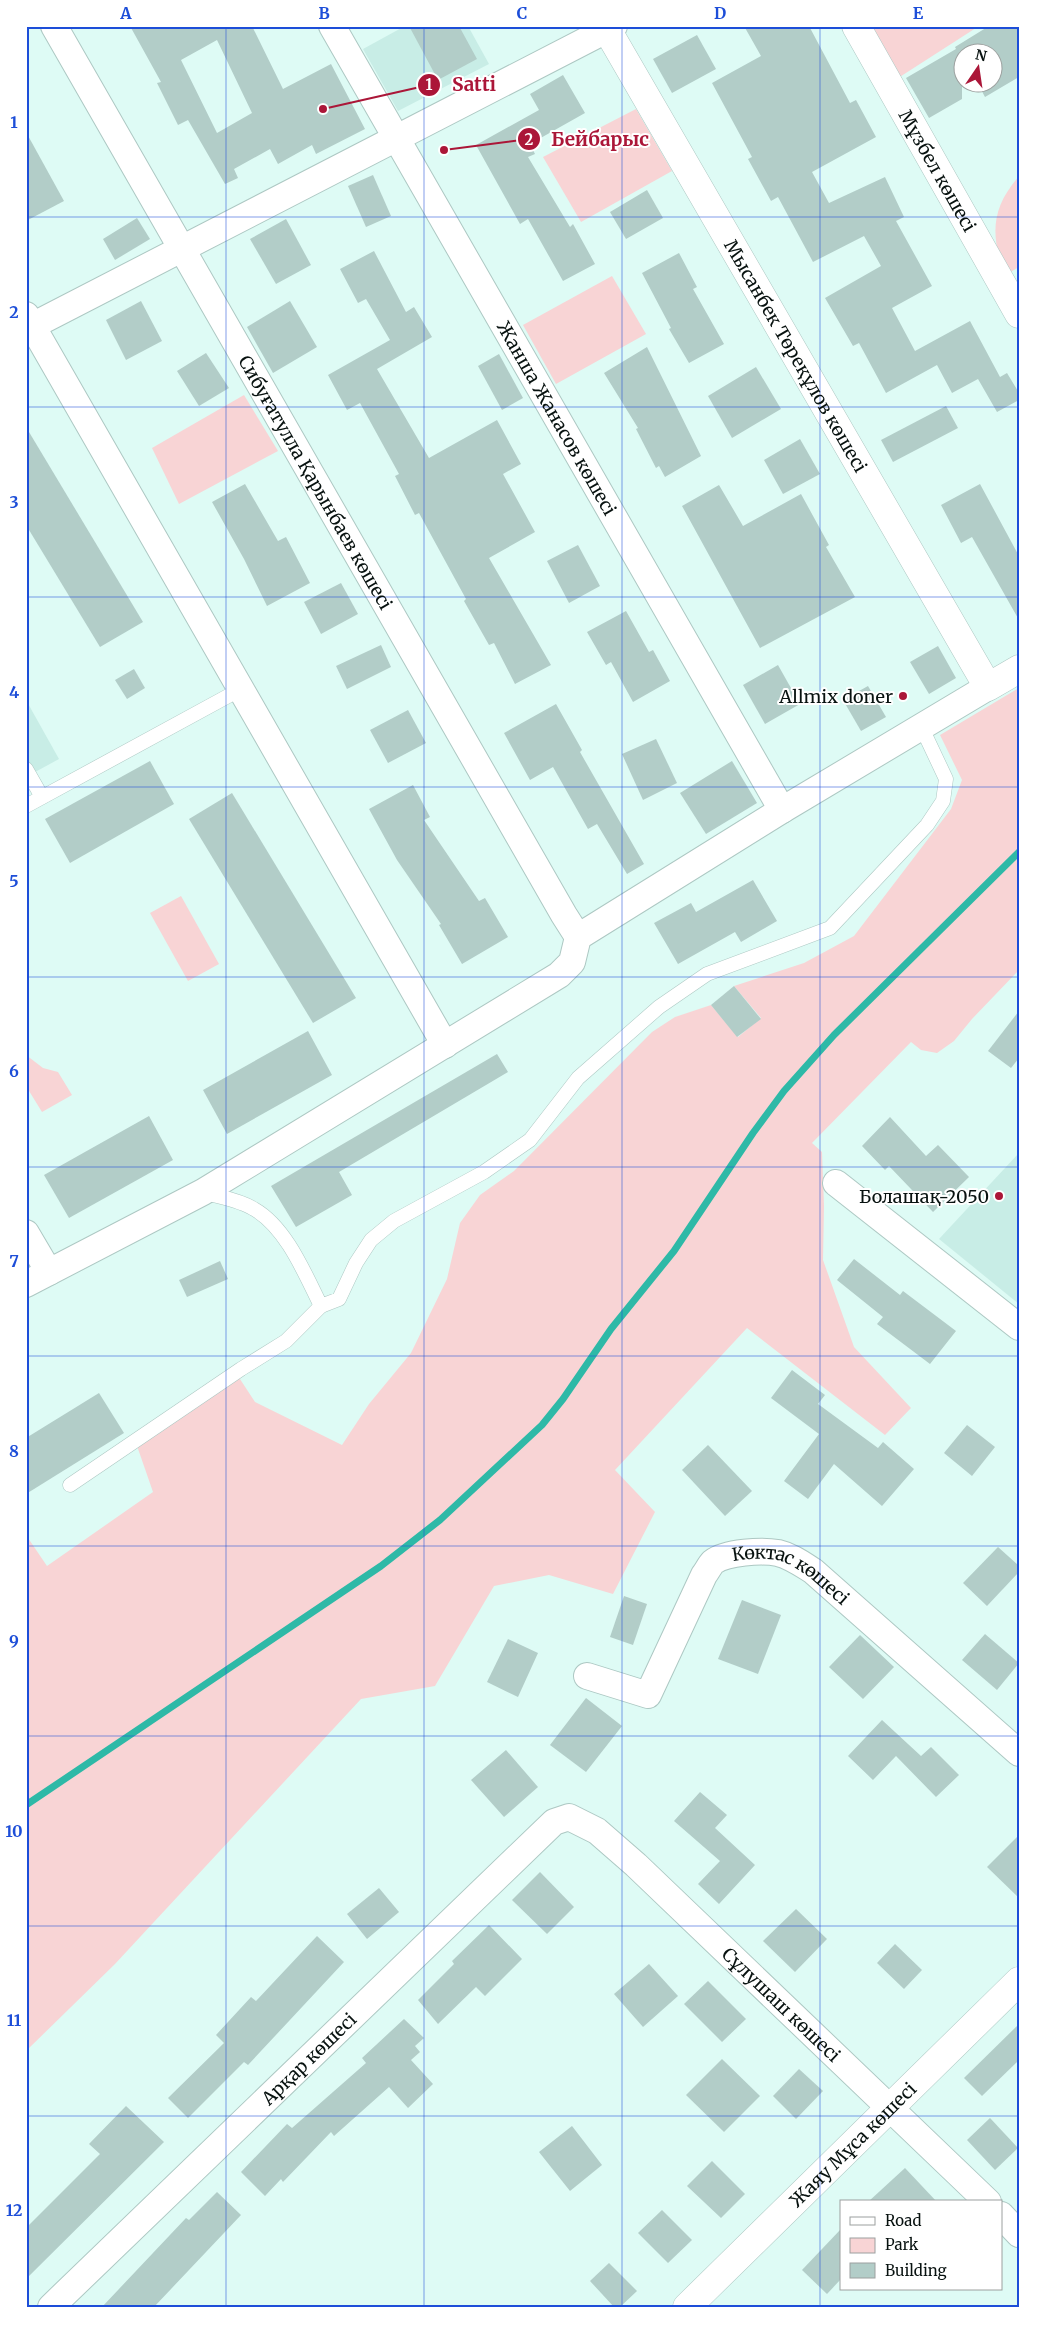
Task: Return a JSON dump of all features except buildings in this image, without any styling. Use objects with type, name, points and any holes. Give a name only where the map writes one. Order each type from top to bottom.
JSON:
[{"type":"street","name":"Сибуғатулла Қарынбаев көшесі","points":[[54,26],[559,907],[578,937]]},
{"type":"street","name":"Жанша Жанасов көшесі","points":[[332,26],[782,810]]},
{"type":"street","name":"Мұзбел көшесі","points":[[856,26],[1019,314]]},
{"type":"street","points":[[445,1045],[29,320],[181,249],[396,139],[608,27]]},
{"type":"street","name":"Мысанбек Төреқұлов көшесі","points":[[608,27],[988,687]]},
{"type":"street","points":[[26,1284],[203,1192],[559,975],[572,962],[578,937],[782,810],[1019,669]]},
{"type":"street","points":[[836,1183],[1019,1327]]},
{"type":"street","points":[[26,1233],[49,1272]]},
{"type":"street","name":"Көктас көшесі","points":[[587,1676],[648,1695],[704,1575],[712,1563],[722,1558],[747,1553],[778,1553],[796,1560],[813,1571],[1019,1753]]},
{"type":"street","name":"Сұлушаш көшесі","points":[[569,1816],[597,1831],[636,1865],[890,2106],[986,2200]]},
{"type":"street","name":"Арқар көшесі","points":[[51,2307],[554,1822],[569,1816]]},
{"type":"street","name":"Жаяу Мұса көшесі","points":[[687,2307],[1019,1981]]},
{"type":"street","points":[[1002,2216],[1019,2234]]},
{"type":"lane","points":[[26,806],[241,689]]},
{"type":"lane","points":[[70,1485],[241,1369],[286,1341],[320,1306],[339,1299],[356,1263],[371,1240],[394,1221],[484,1172],[530,1140],[578,1078],[659,1007],[707,974],[830,928],[927,825],[943,801],[946,779],[921,726]]},
{"type":"lane","points":[[26,769],[42,797]]},
{"type":"lane","points":[[203,1192],[254,1208],[274,1226],[300,1262],[320,1306]]},
{"type":"shaded area","points":[[405,26],[468,26],[489,64],[398,111],[363,49]]},
{"type":"shaded area","points":[[26,700],[59,759],[26,777]]},
{"type":"shaded area","name":"Болашақ-2050","points":[[1019,1153],[1019,1304],[939,1239]]},
{"type":"green space","points":[[864,26],[979,26],[952,42],[895,80]]},
{"type":"green space","points":[[636,109],[672,171],[581,222],[543,157]]},
{"type":"green space","points":[[1019,176],[1019,267],[1004,276],[997,248],[996,224],[1002,201]]},
{"type":"green space","points":[[612,276],[646,334],[556,384],[523,325]]},
{"type":"green space","points":[[244,395],[278,451],[179,504],[152,448]]},
{"type":"green space","points":[[1019,688],[1019,970],[972,1019],[954,1041],[937,1053],[921,1050],[911,1042],[812,1143],[822,1152],[823,1260],[854,1347],[911,1408],[885,1435],[747,1328],[615,1470],[655,1512],[613,1594],[549,1575],[494,1586],[435,1686],[361,1699],[115,1964],[26,2051],[26,1535],[47,1566],[153,1492],[136,1443],[238,1376],[255,1402],[342,1445],[369,1404],[411,1353],[447,1279],[460,1223],[480,1195],[514,1171],[652,1032],[675,1017],[711,1005],[738,1037],[761,1018],[734,986],[804,963],[854,936],[951,809],[962,780],[940,735]]},
{"type":"green space","points":[[181,896],[219,964],[188,981],[150,913]]},
{"type":"green space","points":[[26,1055],[43,1068],[58,1072],[72,1095],[42,1112],[26,1086]]},
{"type":"waterway","points":[[26,1805],[381,1566],[440,1520],[542,1425],[563,1399],[611,1329],[674,1251],[753,1133],[784,1091],[834,1035],[1019,852]]},
{"type":"place","name":"Satti","points":[[323,109]]},
{"type":"place","name":"Бейбарыс","points":[[444,150]]},
{"type":"place","name":"Allmix doner","points":[[903,696]]},
{"type":"place","name":"Болашақ-2050","points":[[999,1196]]}]
